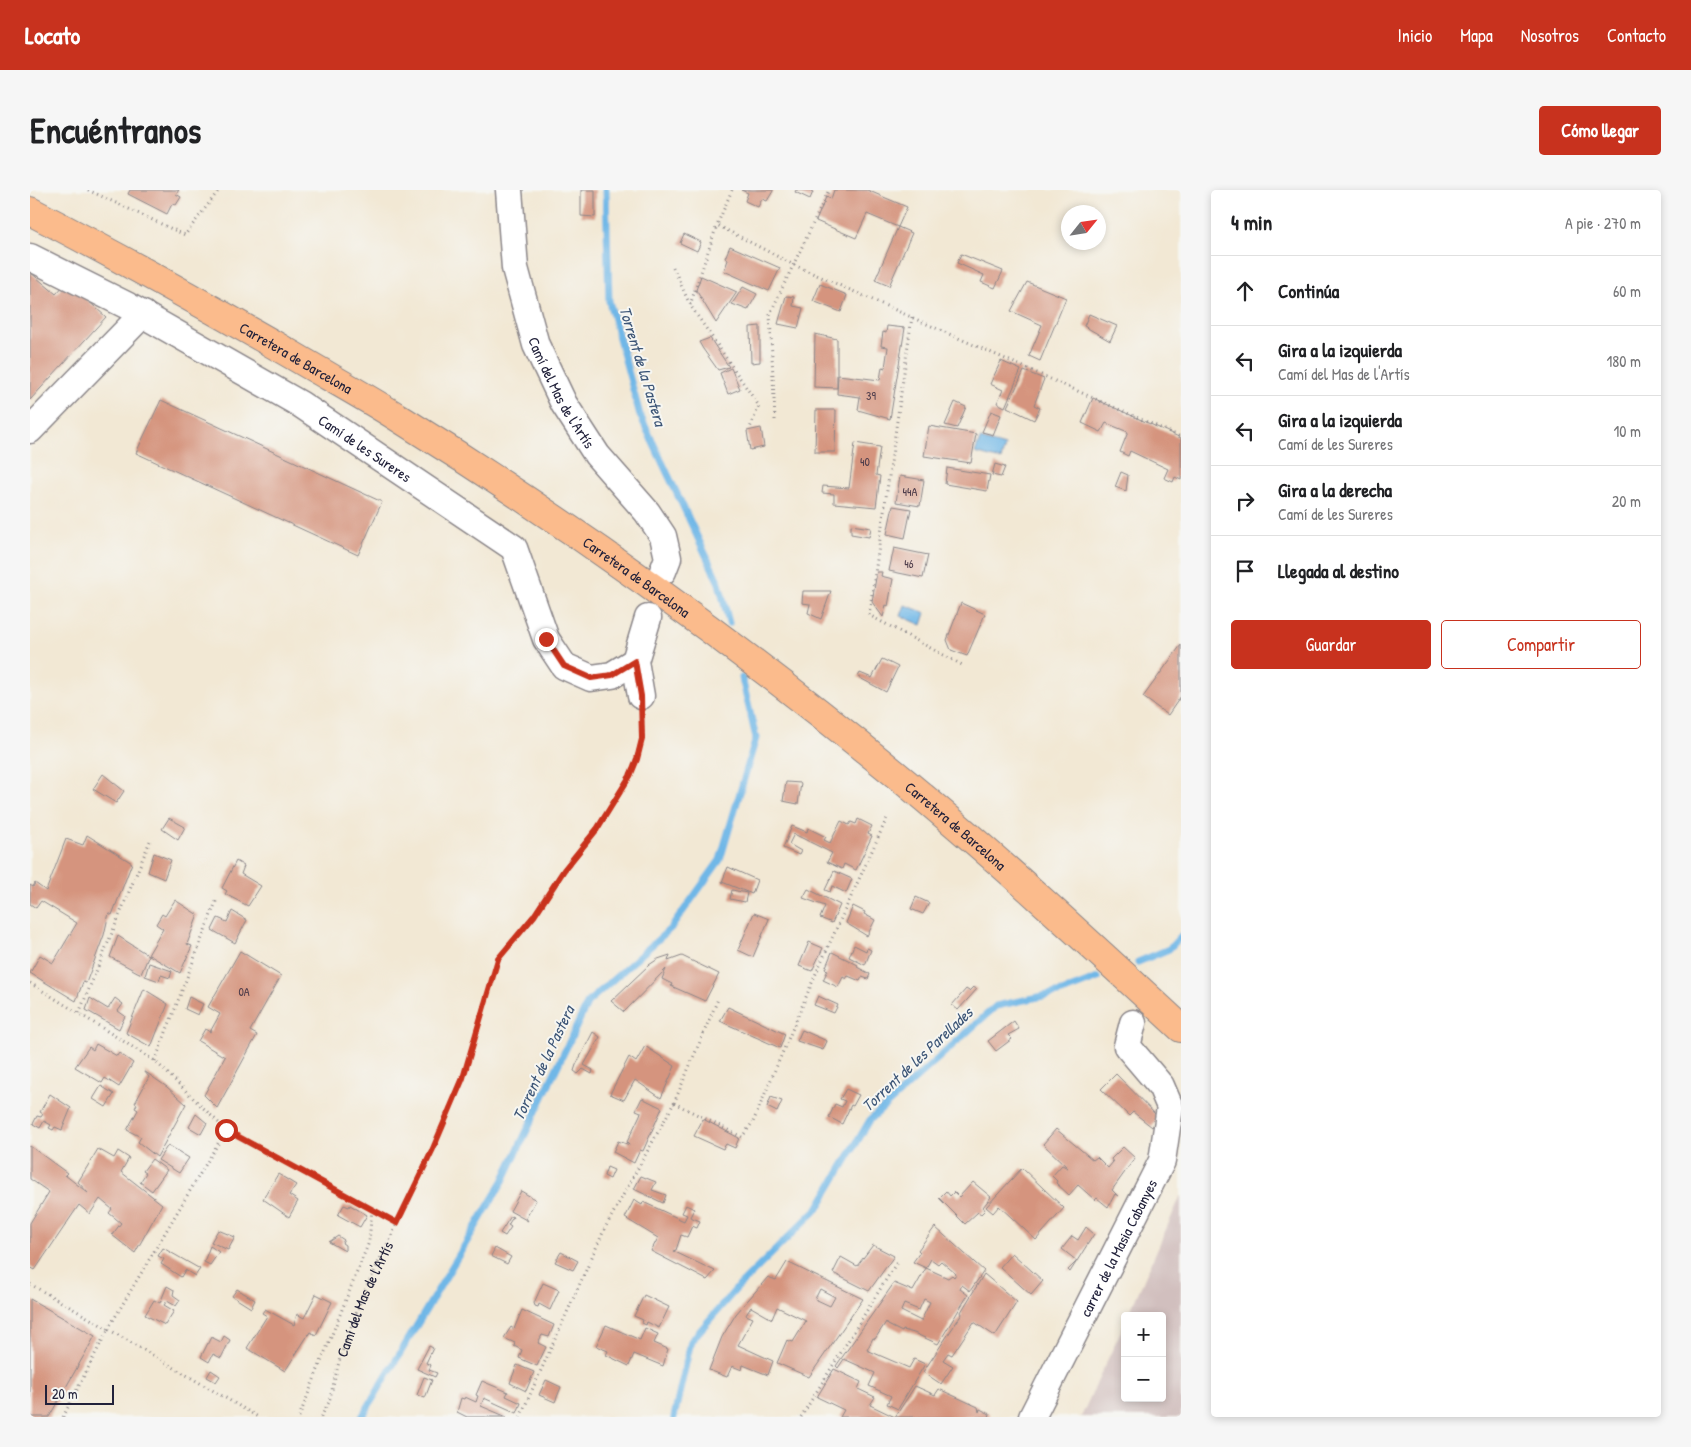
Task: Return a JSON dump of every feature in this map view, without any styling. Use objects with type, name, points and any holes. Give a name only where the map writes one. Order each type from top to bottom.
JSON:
[{"type":"highway","name":"Carretera de Barcelona","points":[[30,211],[147,271],[401,419],[523,498],[636,577],[798,698],[897,775],[993,857],[1181,1028]]},
{"type":"street","name":"Camí del Mas de l'Artís","points":[[509,190],[515,268],[536,345],[564,404],[597,454],[647,512],[663,536],[668,558],[663,572]]},
{"type":"street","name":"Camí de les Sureres","points":[[30,257],[142,314],[300,404],[514,548],[546,639],[564,666],[591,678],[612,675],[635,661]]},
{"type":"street","points":[[30,430],[142,314]]},
{"type":"street","points":[[641,696],[635,661],[648,618]]},
{"type":"street","name":"carrer de la Masia Cabanyes","points":[[1032,1417],[1172,1168],[1170,1107],[1161,1086],[1127,1046],[1133,1023]]},
{"type":"path","points":[[88,190],[185,236],[219,190]]},
{"type":"path","points":[[690,305],[732,190]]},
{"type":"path","points":[[775,420],[770,314],[829,190]]},
{"type":"path","points":[[718,225],[794,265],[1181,437]]},
{"type":"path","points":[[673,267],[690,305],[759,406],[750,428]]},
{"type":"path","points":[[912,317],[869,615],[964,666]]},
{"type":"path","name":"Camí del Mas de l'Artís","points":[[321,1417],[329,1402],[340,1358],[362,1297],[432,1151],[463,1078],[498,959],[534,916],[564,870],[597,829],[630,776],[642,739],[641,696]]},
{"type":"path","points":[[674,1103],[742,1137],[753,1122],[887,818]]},
{"type":"path","points":[[79,1013],[150,841]]},
{"type":"path","points":[[155,1061],[217,899]]},
{"type":"path","points":[[30,982],[155,1061],[226,1130],[397,1223]]},
{"type":"path","points":[[520,1417],[605,1228],[674,1103],[718,999]]},
{"type":"path","points":[[63,1417],[108,1329],[226,1130]]},
{"type":"path","points":[[299,1417],[369,1242],[372,1209]]},
{"type":"path","points":[[801,1417],[898,1262]]},
{"type":"path","points":[[30,1284],[258,1417]]},
{"type":"shaded area","points":[[1181,1195],[1181,1417],[1081,1417],[1121,1331],[1121,1402],[1166,1402],[1166,1312],[1130,1312]]},
{"type":"water","points":[[980,439],[1005,446],[1001,460],[975,453]]},
{"type":"water","points":[[905,605],[926,613],[922,625],[901,616]]},
{"type":"building","points":[[130,190],[179,190],[176,194],[181,197],[176,205],[172,204],[167,214],[128,194]]},
{"type":"building","points":[[581,190],[595,190],[595,217],[581,216]]},
{"type":"building","points":[[741,190],[773,191],[767,201],[762,199],[758,207],[745,201],[748,193]]},
{"type":"building","points":[[796,190],[809,190],[813,192],[810,199],[795,192]]},
{"type":"building","points":[[834,190],[867,190],[907,207],[898,227],[867,214],[856,238],[816,221],[826,197],[831,199]]},
{"type":"building","points":[[898,227],[912,233],[889,286],[875,280]]},
{"type":"building","points":[[684,234],[701,242],[697,251],[680,243]]},
{"type":"building","points":[[730,246],[780,268],[769,291],[724,271],[728,260],[725,258]]},
{"type":"building","points":[[961,254],[1003,271],[995,288],[981,282],[984,275],[957,263]]},
{"type":"building","points":[[30,272],[56,294],[66,283],[73,287],[106,317],[30,400]]},
{"type":"building","points":[[701,276],[737,292],[716,323],[696,290]]},
{"type":"building","points":[[1027,282],[1066,298],[1040,361],[1029,356],[1042,325],[1011,311]]},
{"type":"building","points":[[820,284],[847,295],[841,312],[813,301]]},
{"type":"building","points":[[743,287],[757,294],[748,310],[732,304]]},
{"type":"building","points":[[786,296],[794,297],[793,306],[803,308],[798,328],[778,324]]},
{"type":"building","points":[[1089,314],[1117,326],[1110,341],[1084,326]]},
{"type":"building","points":[[760,326],[760,362],[751,363],[750,327]]},
{"type":"building","points":[[887,326],[905,328],[890,419],[858,410],[860,397],[837,394],[838,375],[880,380],[882,367],[885,368],[888,347],[881,346],[883,332],[886,333]]},
{"type":"building","points":[[815,334],[837,339],[837,388],[814,387]]},
{"type":"building","points":[[710,338],[729,367],[718,370],[703,349],[699,342]]},
{"type":"building","points":[[1001,361],[1021,370],[1005,407],[997,403],[1003,390],[990,384]]},
{"type":"building","points":[[731,368],[740,389],[728,394],[720,373]]},
{"type":"building","points":[[1024,371],[1044,379],[1034,405],[1040,408],[1034,420],[1007,407]]},
{"type":"building","points":[[1093,398],[1181,438],[1181,480],[1175,477],[1173,482],[1164,478],[1168,469],[1130,451],[1128,456],[1120,452],[1128,432],[1106,423],[1101,432],[1082,423]]},
{"type":"building","points":[[161,400],[382,502],[358,555],[136,453]]},
{"type":"building","points":[[955,402],[966,407],[957,428],[945,425]]},
{"type":"building","points":[[816,410],[836,410],[835,452],[815,452]]},
{"type":"building","points":[[991,411],[1001,415],[993,435],[982,432]]},
{"type":"building","points":[[929,426],[976,434],[971,463],[924,456]]},
{"type":"building","points":[[761,428],[764,447],[750,450],[747,431]]},
{"type":"building","points":[[855,443],[880,447],[876,475],[880,476],[876,507],[834,503],[834,494],[822,493],[823,486],[849,488]]},
{"type":"building","points":[[995,464],[1005,467],[1001,477],[992,475]]},
{"type":"building","points":[[947,468],[990,475],[987,491],[945,484]]},
{"type":"building","points":[[1121,472],[1128,475],[1126,491],[1115,487]]},
{"type":"building","points":[[900,476],[924,480],[920,506],[896,502]]},
{"type":"building","points":[[893,506],[911,509],[905,538],[887,534]]},
{"type":"building","points":[[851,525],[871,528],[869,537],[851,534]]},
{"type":"building","points":[[894,548],[928,555],[923,578],[889,571]]},
{"type":"building","points":[[877,572],[882,572],[881,576],[893,579],[888,606],[886,605],[883,617],[872,602]]},
{"type":"building","points":[[803,591],[831,591],[821,619],[808,613],[810,604],[802,603]]},
{"type":"building","points":[[961,603],[985,614],[967,656],[951,650],[947,640]]},
{"type":"building","points":[[1181,645],[1181,696],[1168,715],[1143,697]]},
{"type":"building","points":[[882,659],[898,667],[886,692],[858,677],[860,673],[872,678]]},
{"type":"building","points":[[103,774],[124,791],[116,803],[93,789]]},
{"type":"building","points":[[786,782],[801,783],[798,804],[783,801]]},
{"type":"building","points":[[169,818],[185,827],[178,840],[162,829]]},
{"type":"building","points":[[858,819],[872,826],[868,834],[872,836],[856,870],[844,864],[842,869],[827,862],[832,853],[794,834],[789,844],[801,851],[799,855],[783,848],[792,826],[807,832],[808,828],[826,837],[824,840],[830,843],[841,821],[849,825],[851,822],[856,824]]},
{"type":"building","points":[[87,835],[132,863],[112,915],[109,913],[104,935],[86,983],[83,982],[76,1001],[30,973],[40,955],[53,963],[77,923],[41,901],[36,908],[30,904],[30,885],[33,887],[35,883],[46,891],[66,839],[83,845]]},
{"type":"building","points":[[154,853],[171,860],[164,879],[148,872]]},
{"type":"building","points":[[236,861],[244,866],[241,874],[261,886],[248,906],[225,894],[227,891],[222,888]]},
{"type":"building","points":[[728,867],[757,880],[752,894],[722,882]]},
{"type":"building","points":[[834,871],[852,879],[846,893],[832,886],[830,892],[825,890]]},
{"type":"building","points":[[808,889],[840,905],[832,923],[820,918],[825,906],[803,898]]},
{"type":"building","points":[[732,890],[747,893],[745,902],[730,899]]},
{"type":"building","points":[[916,897],[929,903],[923,914],[911,909]]},
{"type":"building","points":[[175,900],[198,915],[187,944],[192,946],[180,973],[149,955],[141,974],[110,957],[118,936],[148,955],[163,929],[156,924],[162,914],[165,916]]},
{"type":"building","points":[[853,906],[875,920],[867,936],[846,923]]},
{"type":"building","points":[[232,911],[247,920],[235,943],[212,930],[218,918],[227,922]]},
{"type":"building","points":[[754,913],[769,919],[753,957],[738,950]]},
{"type":"building","points":[[809,942],[823,948],[812,971],[799,966]]},
{"type":"building","points":[[854,945],[866,951],[867,948],[871,950],[865,965],[849,957]]},
{"type":"building","points":[[240,951],[281,976],[250,1031],[257,1035],[217,1108],[204,1095],[225,1057],[198,1041],[205,1029],[210,1032],[220,1014],[208,1007]]},
{"type":"building","points":[[832,952],[858,965],[857,967],[870,974],[868,979],[862,977],[860,981],[848,976],[846,979],[843,977],[838,987],[823,980],[828,970],[825,969]]},
{"type":"building","points":[[670,955],[668,961],[682,956],[719,974],[705,1001],[671,986],[672,984],[662,979],[666,969],[624,1012],[611,1001],[649,965],[658,959]]},
{"type":"building","points":[[149,963],[172,971],[170,978],[161,975],[159,981],[145,976]]},
{"type":"building","points":[[973,987],[977,989],[958,1010],[952,1005],[966,989],[969,991]]},
{"type":"building","points":[[144,989],[168,1004],[151,1047],[126,1033]]},
{"type":"building","points":[[818,996],[838,1005],[834,1013],[814,1005]]},
{"type":"building","points":[[189,997],[203,1004],[198,1015],[185,1009]]},
{"type":"building","points":[[90,998],[108,1009],[115,998],[123,1004],[118,1011],[125,1016],[119,1029],[86,1010]]},
{"type":"building","points":[[728,1007],[785,1034],[780,1048],[720,1021]]},
{"type":"building","points":[[1014,1021],[1019,1029],[1008,1035],[1012,1039],[996,1051],[988,1041]]},
{"type":"building","points":[[802,1030],[827,1041],[823,1050],[797,1041]]},
{"type":"building","points":[[593,1032],[600,1037],[584,1065],[593,1070],[592,1074],[583,1069],[578,1074],[574,1071],[576,1065]]},
{"type":"building","points":[[96,1044],[117,1056],[119,1053],[133,1063],[119,1087],[105,1078],[102,1083],[75,1067],[89,1047],[93,1050]]},
{"type":"building","points":[[645,1046],[675,1066],[661,1098],[635,1080],[624,1100],[610,1094],[629,1057],[636,1062]]},
{"type":"building","points":[[144,1071],[167,1087],[186,1104],[157,1157],[138,1142],[141,1137],[127,1130],[138,1110],[135,1108],[137,1104],[135,1103],[149,1077]]},
{"type":"building","points":[[1116,1074],[1158,1117],[1152,1127],[1133,1112],[1129,1116],[1101,1089]]},
{"type":"building","points":[[101,1086],[114,1094],[106,1107],[93,1099]]},
{"type":"building","points":[[846,1089],[859,1095],[853,1106],[851,1105],[842,1124],[829,1117],[835,1104],[842,1107],[845,1101],[840,1099]]},
{"type":"building","points":[[50,1094],[71,1108],[62,1130],[55,1127],[53,1130],[49,1128],[51,1125],[44,1121],[40,1128],[33,1124],[37,1116],[41,1117],[43,1114],[40,1112]]},
{"type":"building","points":[[771,1097],[782,1101],[777,1112],[767,1107]]},
{"type":"building","points":[[642,1098],[662,1108],[643,1151],[640,1150],[634,1163],[613,1152],[618,1141],[630,1145],[627,1142],[640,1115],[641,1112],[636,1110]]},
{"type":"building","points":[[196,1114],[207,1123],[201,1134],[189,1127]]},
{"type":"building","points":[[703,1119],[739,1138],[735,1148],[726,1144],[723,1149],[694,1136]]},
{"type":"building","points":[[1056,1129],[1093,1160],[1097,1157],[1108,1168],[1113,1162],[1111,1159],[1123,1147],[1135,1158],[1112,1190],[1118,1196],[1115,1194],[1108,1207],[1097,1198],[1095,1200],[1078,1185],[1069,1195],[1056,1183],[1057,1181],[1052,1176],[1062,1165],[1068,1168],[1043,1144]]},
{"type":"building","points":[[168,1145],[189,1158],[179,1173],[158,1160]]},
{"type":"building","points":[[30,1146],[67,1173],[65,1175],[88,1193],[78,1182],[98,1149],[114,1158],[118,1151],[129,1158],[121,1172],[162,1204],[135,1253],[112,1235],[121,1223],[109,1213],[112,1209],[100,1199],[90,1214],[79,1205],[35,1270],[30,1267],[30,1223],[49,1192],[30,1179]]},
{"type":"building","points":[[152,1159],[167,1170],[152,1191],[140,1182],[146,1173],[143,1171]]},
{"type":"building","points":[[607,1167],[614,1170],[610,1179],[604,1176]]},
{"type":"building","points":[[1022,1168],[1064,1208],[1036,1240],[999,1206],[993,1213],[986,1207]]},
{"type":"building","points":[[278,1174],[296,1185],[289,1195],[298,1201],[289,1217],[263,1199]]},
{"type":"building","points":[[641,1176],[656,1182],[652,1190],[666,1195],[663,1203],[634,1189]]},
{"type":"building","points":[[973,1182],[991,1197],[983,1207],[985,1210],[981,1214],[978,1212],[965,1224],[939,1198],[946,1191],[950,1196],[954,1192],[959,1197]]},
{"type":"building","points":[[521,1191],[536,1200],[526,1218],[528,1221],[510,1211]]},
{"type":"building","points":[[634,1200],[642,1205],[643,1202],[684,1221],[687,1215],[682,1213],[686,1205],[694,1209],[690,1217],[700,1221],[697,1228],[692,1226],[687,1237],[681,1235],[676,1250],[673,1251],[715,1271],[707,1280],[651,1251],[658,1238],[625,1218]]},
{"type":"building","points":[[344,1205],[349,1207],[350,1205],[367,1215],[360,1227],[338,1215]]},
{"type":"building","points":[[511,1216],[513,1217],[508,1225],[511,1227],[505,1236],[500,1233]]},
{"type":"building","points":[[935,1227],[984,1271],[970,1291],[962,1285],[960,1289],[968,1295],[938,1344],[914,1333],[903,1330],[902,1332],[886,1322],[875,1339],[873,1338],[867,1350],[909,1368],[914,1359],[925,1364],[898,1409],[887,1404],[891,1396],[869,1386],[875,1373],[844,1359],[838,1368],[836,1366],[894,1283],[913,1291],[926,1268],[913,1262],[920,1252],[918,1250]],"holes":[[[931,1259],[938,1264],[941,1261],[956,1274],[954,1277],[952,1275],[948,1278],[926,1268]],[[924,1299],[930,1302],[921,1321],[901,1311],[904,1304],[919,1310]]]},
{"type":"building","points":[[1086,1227],[1094,1234],[1077,1261],[1062,1249],[1072,1236],[1078,1240]]},
{"type":"building","points":[[218,1230],[235,1237],[228,1250],[211,1242]]},
{"type":"building","points":[[338,1236],[344,1240],[342,1243],[345,1245],[345,1251],[329,1242]]},
{"type":"building","points":[[873,1245],[894,1256],[869,1291],[833,1273],[841,1257],[857,1266]]},
{"type":"building","points":[[210,1246],[219,1252],[210,1265],[204,1262]]},
{"type":"building","points":[[163,1248],[200,1269],[195,1276],[185,1270],[181,1277],[161,1264],[164,1259],[158,1256]]},
{"type":"building","points":[[495,1248],[511,1257],[507,1264],[491,1256]]},
{"type":"building","points":[[561,1252],[578,1261],[573,1270],[555,1262]]},
{"type":"building","points":[[1012,1253],[1043,1281],[1031,1295],[1000,1267]]},
{"type":"building","points":[[1077,1261],[1070,1272],[1068,1270]]},
{"type":"building","points":[[787,1262],[863,1299],[809,1377],[777,1363],[787,1340],[793,1342],[806,1321],[777,1307],[772,1319],[751,1307],[746,1315],[753,1318],[738,1345],[773,1361],[768,1375],[743,1365],[742,1370],[732,1366],[727,1377],[709,1370],[722,1337],[736,1314],[768,1277],[776,1280]],"holes":[[[820,1289],[835,1297],[830,1306],[815,1299]]]},
{"type":"building","points":[[984,1274],[1017,1302],[995,1336],[974,1322],[952,1355],[948,1353],[943,1360],[953,1366],[941,1384],[923,1372],[962,1314],[961,1312]]},
{"type":"building","points":[[543,1283],[559,1290],[550,1310],[539,1304],[538,1307],[535,1306],[534,1303]]},
{"type":"building","points":[[167,1286],[174,1290],[173,1295],[180,1300],[176,1306],[167,1301],[164,1305],[174,1311],[165,1325],[145,1315],[154,1300],[160,1303]]},
{"type":"building","points":[[237,1289],[255,1300],[251,1308],[232,1296]]},
{"type":"building","points":[[316,1294],[332,1302],[316,1335],[310,1332],[285,1371],[247,1348],[267,1316],[262,1313],[265,1309],[294,1325],[297,1314],[304,1318]]},
{"type":"building","points":[[644,1295],[669,1307],[659,1328],[647,1322],[646,1325],[642,1323],[643,1320],[634,1316]]},
{"type":"building","points":[[30,1299],[95,1336],[49,1417],[30,1417]]},
{"type":"building","points":[[522,1310],[554,1325],[549,1337],[542,1335],[538,1343],[546,1347],[537,1366],[519,1358],[522,1350],[514,1346],[515,1343],[504,1338],[511,1327],[514,1329]]},
{"type":"building","points":[[606,1325],[640,1340],[645,1328],[658,1334],[654,1343],[668,1349],[663,1366],[634,1354],[629,1366],[606,1355],[608,1351],[596,1346]]},
{"type":"building","points":[[224,1336],[230,1340],[221,1358],[213,1354],[209,1362],[201,1357],[211,1337],[221,1342]]},
{"type":"building","points":[[429,1346],[433,1348],[426,1363],[431,1365],[429,1370],[437,1373],[435,1377],[417,1369]]},
{"type":"building","points":[[517,1365],[534,1372],[526,1391],[510,1383]]},
{"type":"building","points":[[834,1369],[861,1382],[858,1389],[875,1397],[870,1405],[895,1417],[840,1417],[844,1410],[817,1397]]},
{"type":"building","points":[[211,1370],[220,1376],[216,1382],[207,1377]]},
{"type":"building","points":[[424,1377],[432,1380],[425,1398],[417,1395]]},
{"type":"building","points":[[546,1380],[561,1387],[555,1402],[539,1395]]},
{"type":"building","points":[[482,1381],[508,1392],[506,1396],[521,1403],[517,1413],[484,1398],[481,1406],[507,1417],[467,1417],[457,1412],[461,1398],[464,1399],[465,1397],[476,1402],[478,1396],[476,1395]]},
{"type":"building","points":[[915,1386],[935,1395],[939,1389],[978,1407],[979,1412],[980,1409],[990,1414],[989,1417],[895,1417]]},
{"type":"waterway","name":"Torrent de la Pastera","points":[[606,190],[609,301],[640,415],[719,583],[729,623]]},
{"type":"waterway","name":"Torrent de la Pastera","points":[[362,1417],[503,1181],[588,1002],[671,928],[720,860],[756,738],[742,678]]},
{"type":"waterway","name":"Torrent de les Parellades","points":[[1138,962],[1169,949],[1181,936]]},
{"type":"waterway","name":"Torrent de les Parellades","points":[[674,1417],[691,1341],[737,1288],[818,1208],[870,1120],[996,1006],[1062,992],[1098,978]]},
{"type":"route","points":[[226,1130],[397,1223],[432,1151],[463,1078],[498,959],[534,916],[564,870],[597,829],[630,776],[637,759],[642,739],[641,696],[635,661],[612,675],[591,678],[564,666],[546,639]]}]
